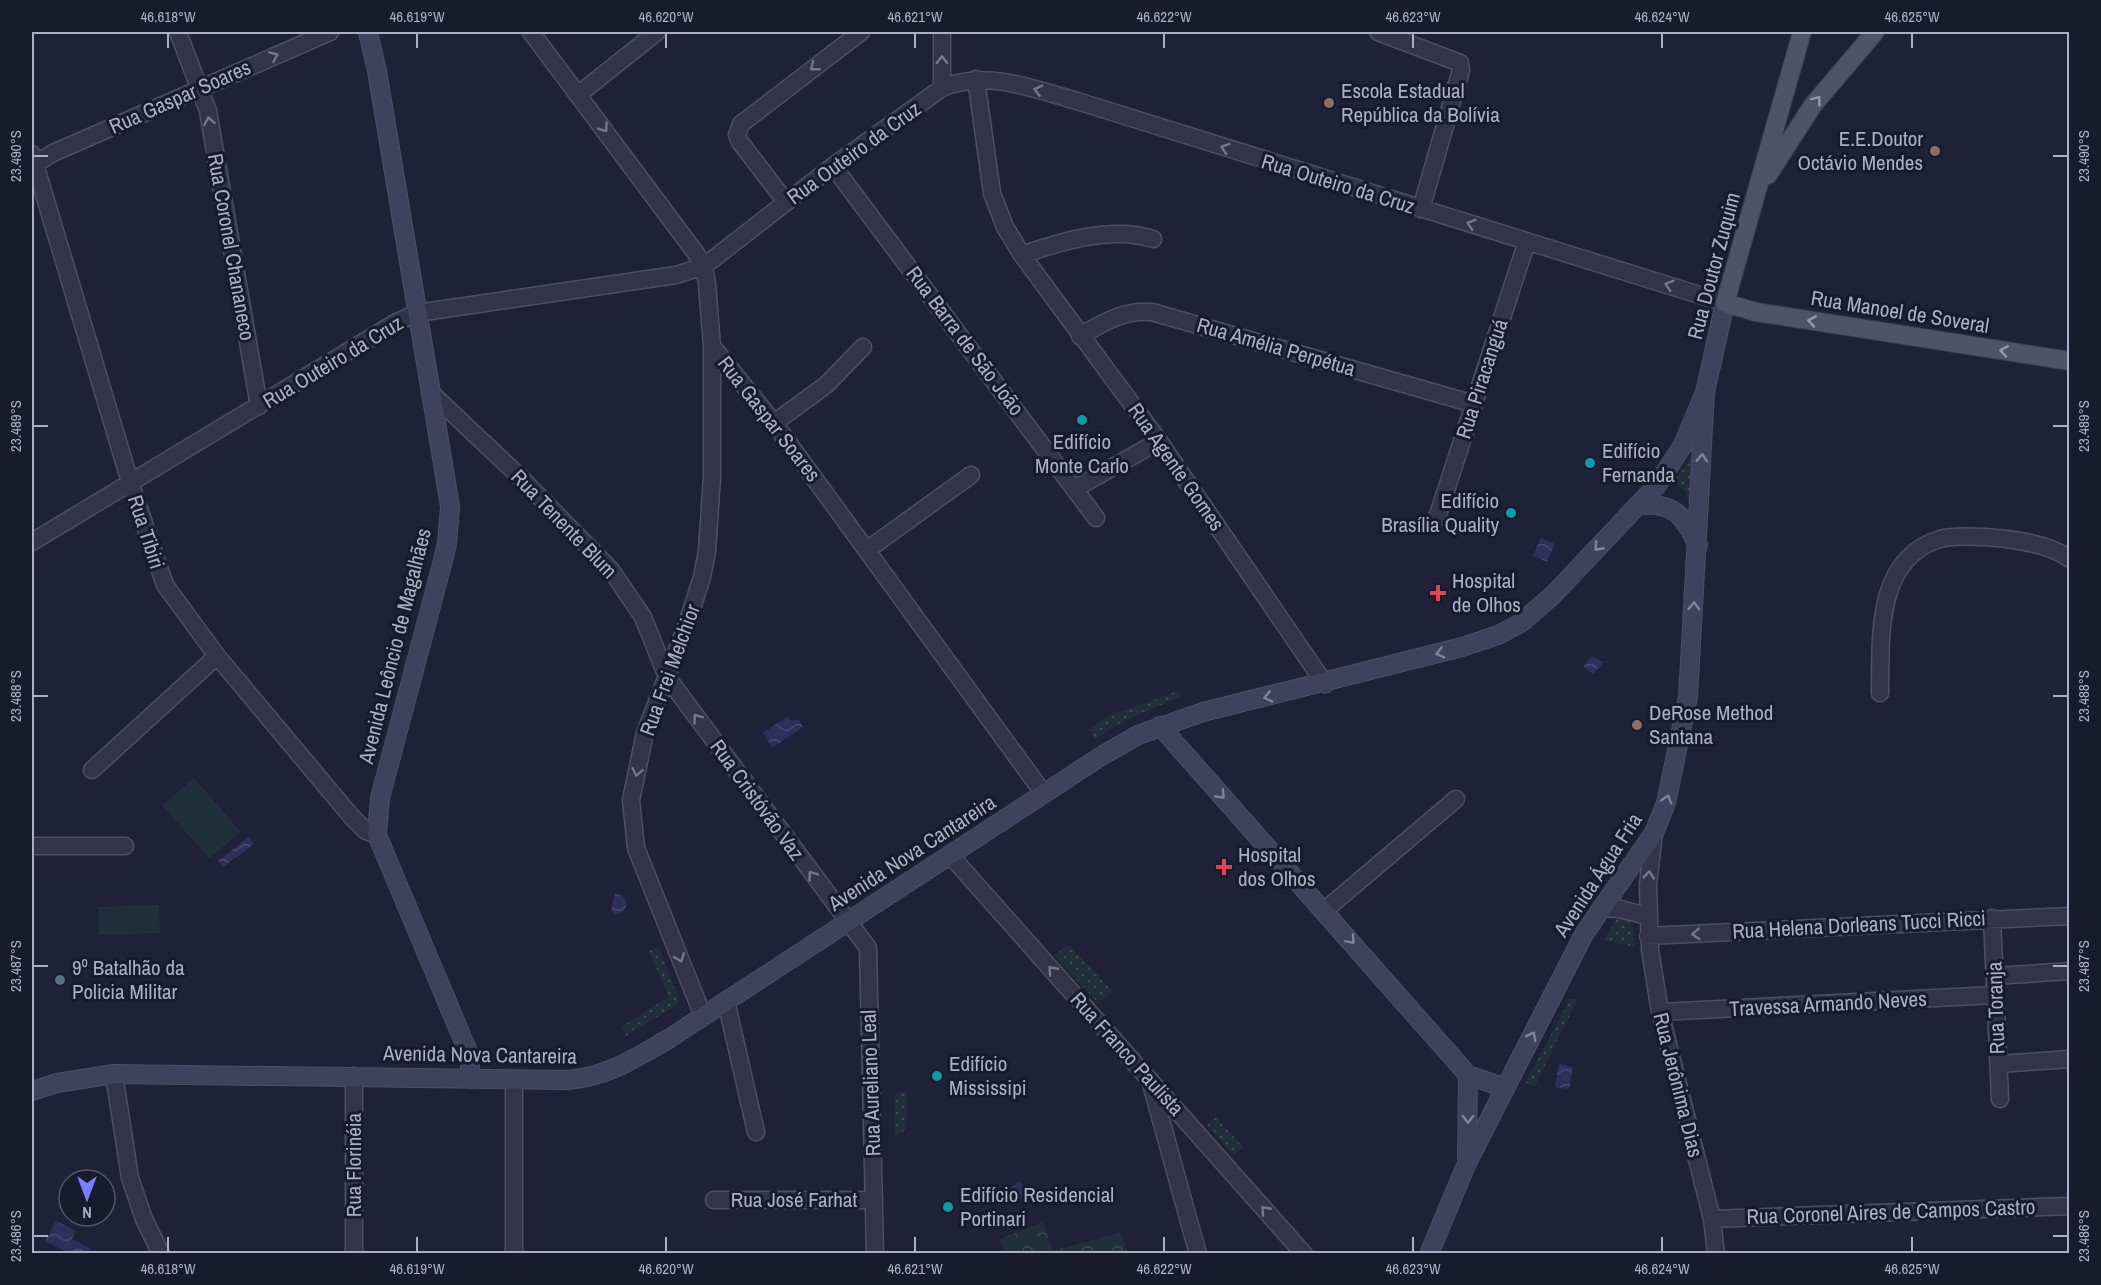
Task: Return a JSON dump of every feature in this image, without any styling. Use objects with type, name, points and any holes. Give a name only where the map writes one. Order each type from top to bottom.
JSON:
[{"type":"main road","name":"Avenida Leôncio de Magalhães","points":[[368,32],[377,71],[447,485],[449,524],[440,572],[380,798],[377,836],[469,1054],[471,1078]]},
{"type":"main road","name":"Rua Doutor Zuquim","points":[[1699,517],[1705,392],[1725,303],[1802,32]]},
{"type":"main road","points":[[1759,180],[1771,173],[1797,127],[1875,32]]},
{"type":"main road","name":"Rua Manoel de Soveral","points":[[1725,303],[1756,312],[2070,361]]},
{"type":"main road","name":"Avenida Nova Cantareira","points":[[32,1091],[57,1083],[114,1074],[567,1080],[600,1076],[670,1038],[1123,742],[1160,726],[1203,712],[1325,684],[1462,647],[1498,635],[1521,623],[1553,595],[1639,505],[1671,467],[1693,425],[1705,392]]},
{"type":"main road","points":[[1639,505],[1662,505],[1677,512],[1698,544]]},
{"type":"main road","name":"Avenida Água Fria","points":[[1429,1254],[1467,1163],[1584,934],[1654,833],[1666,803],[1685,722],[1699,517]]},
{"type":"main road","points":[[1183,751],[1188,725],[1203,712]]},
{"type":"main road","points":[[1160,726],[1325,910],[1468,1075],[1505,1088]]},
{"type":"main road","name":"Avenida Água Fria","points":[[1467,1163],[1468,1075]]},
{"type":"street","name":"Rua Coronel Chananeco","points":[[178,32],[201,89],[209,119],[259,406]]},
{"type":"street","name":"Rua Gaspar Soares","points":[[33,161],[330,32]]},
{"type":"street","points":[[531,32],[704,266]]},
{"type":"street","points":[[579,94],[657,32]]},
{"type":"street","points":[[786,202],[740,142],[738,129],[741,124],[859,32]]},
{"type":"street","points":[[942,32],[942,88]]},
{"type":"street","points":[[1378,32],[1460,63],[1461,70],[1421,209]]},
{"type":"street","name":"Rua Outeiro da Cruz","points":[[32,542],[417,313],[676,275],[704,266],[833,166],[942,88],[976,80],[1010,83],[1077,101],[1725,303]]},
{"type":"street","name":"Rua Agente Gomes","points":[[976,80],[992,193],[1005,227],[1022,255],[1080,336],[1159,441],[1325,684]]},
{"type":"street","name":"Rua Tibiri","points":[[33,161],[130,482],[165,585],[217,656],[351,816],[366,831],[377,836]]},
{"type":"street","name":"Rua Barra de São João","points":[[833,166],[1076,488],[1096,518]]},
{"type":"street","points":[[1022,255],[1097,236],[1128,234],[1153,238]]},
{"type":"street","name":"Rua Piracanguá","points":[[1437,518],[1527,241]]},
{"type":"street","name":"Rua Gaspar Soares","points":[[704,266],[712,346],[774,423],[1044,794]]},
{"type":"street","name":"Rua Amélia Perpétua","points":[[1080,336],[1119,314],[1134,310],[1152,312],[1474,404]]},
{"type":"street","name":"Rua Frei Melchior","points":[[703,1016],[636,848],[632,827],[631,800],[645,733],[696,599],[706,551],[712,477],[712,346]]},
{"type":"street","points":[[774,423],[826,385],[863,347]]},
{"type":"street","name":"Rua Tenente Blum","points":[[431,393],[520,477],[611,570],[647,626],[667,677]]},
{"type":"street","points":[[1076,488],[1159,441]]},
{"type":"street","points":[[867,550],[971,475]]},
{"type":"street","points":[[1880,693],[1881,632],[1885,602],[1894,577],[1922,549],[1940,539],[1961,536],[1994,538],[2045,548],[2070,559]]},
{"type":"street","points":[[92,770],[217,656]]},
{"type":"street","name":"Rua Cristóvão Vaz","points":[[667,677],[847,922]]},
{"type":"street","points":[[1325,910],[1456,799]]},
{"type":"street","name":"Rua Jerônima Dias","points":[[1654,833],[1647,916],[1648,936],[1660,1012],[1712,1219],[1716,1254]]},
{"type":"street","points":[[32,846],[125,846]]},
{"type":"street","name":"Rua Franco Paulista","points":[[950,855],[1304,1254]]},
{"type":"street","points":[[1601,908],[1620,909],[1647,916]]},
{"type":"street","name":"Rua Helena Dorleans Tucci Ricci","points":[[1648,936],[2070,916]]},
{"type":"street","name":"Rua Toranja","points":[[1992,918],[2000,1098]]},
{"type":"street","name":"Rua Aureliano Leal","points":[[847,922],[868,948],[876,1253]]},
{"type":"street","points":[[1995,976],[2070,971]]},
{"type":"street","name":"Travessa Armando Neves","points":[[1660,1012],[1995,995]]},
{"type":"street","points":[[726,1001],[756,1132]]},
{"type":"street","points":[[1999,1065],[2070,1059]]},
{"type":"street","points":[[114,1074],[130,1178],[144,1219],[161,1254]]},
{"type":"street","name":"Rua Florinéia","points":[[354,1076],[354,1254]]},
{"type":"street","points":[[514,1079],[514,1254]]},
{"type":"street","points":[[1150,1080],[1198,1254]]},
{"type":"street","name":"Rua José Farhat","points":[[714,1200],[874,1200]]},
{"type":"street","name":"Rua Coronel Aires de Campos Castro","points":[[1712,1219],[2070,1206]]},
{"type":"green space","points":[[1694,452],[1689,501],[1685,491],[1674,482]]},
{"type":"green space","points":[[1178,691],[1181,696],[1124,721],[1095,739],[1089,730],[1106,717]]},
{"type":"green space","points":[[194,778],[241,832],[209,858],[162,805]]},
{"type":"green space","points":[[159,905],[160,933],[99,935],[98,907]]},
{"type":"green space","points":[[1619,914],[1632,919],[1635,947],[1604,940]]},
{"type":"green space","points":[[1069,945],[1113,992],[1098,1003],[1054,955]]},
{"type":"green space","points":[[659,947],[679,999],[678,1004],[626,1036],[622,1026],[669,997],[649,951]]},
{"type":"green space","points":[[1570,999],[1577,1000],[1535,1086],[1525,1083]]},
{"type":"green space","points":[[907,1090],[906,1129],[895,1136],[895,1095]]},
{"type":"green space","points":[[1216,1117],[1243,1147],[1234,1155],[1207,1125]]},
{"type":"green space","points":[[1043,1222],[1053,1251],[1120,1233],[1128,1253],[1005,1253],[1000,1239]]},
{"type":"water","points":[[1541,538],[1555,544],[1547,562],[1533,556]]},
{"type":"water","points":[[1592,656],[1604,662],[1593,674],[1583,666]]},
{"type":"water","points":[[788,716],[790,720],[799,720],[803,727],[772,748],[763,733]]},
{"type":"water","points":[[249,837],[254,844],[223,867],[218,861]]},
{"type":"water","points":[[615,893],[624,897],[627,904],[624,911],[616,915],[611,912]]},
{"type":"water","points":[[1559,1064],[1573,1067],[1569,1089],[1555,1087]]},
{"type":"water","points":[[1020,1181],[1028,1194],[1013,1204],[1005,1191]]},
{"type":"water","points":[[56,1221],[57,1228],[70,1228],[76,1231],[72,1239],[91,1249],[89,1253],[69,1253],[45,1241]]},
{"type":"place","name":"Escola Estadual República da Bolívia","points":[[1329,103]]},
{"type":"place","name":"E.E.Doutor Octávio Mendes","points":[[1935,151]]},
{"type":"place","name":"Edifício Monte Carlo","points":[[1082,420]]},
{"type":"place","name":"Edifício Fernanda","points":[[1590,463]]},
{"type":"place","name":"Edifício Brasília Quality","points":[[1511,513]]},
{"type":"place","name":"Hospital de Olhos","points":[[1438,593]]},
{"type":"place","name":"DeRose Method Santana","points":[[1637,725]]},
{"type":"place","name":"Hospital dos Olhos","points":[[1224,867]]},
{"type":"place","name":"9º Batalhão da Policia Militar","points":[[60,980]]},
{"type":"place","name":"Edifício Mississipi","points":[[937,1076]]},
{"type":"place","name":"Edifício Residencial Portinari","points":[[948,1207]]}]
